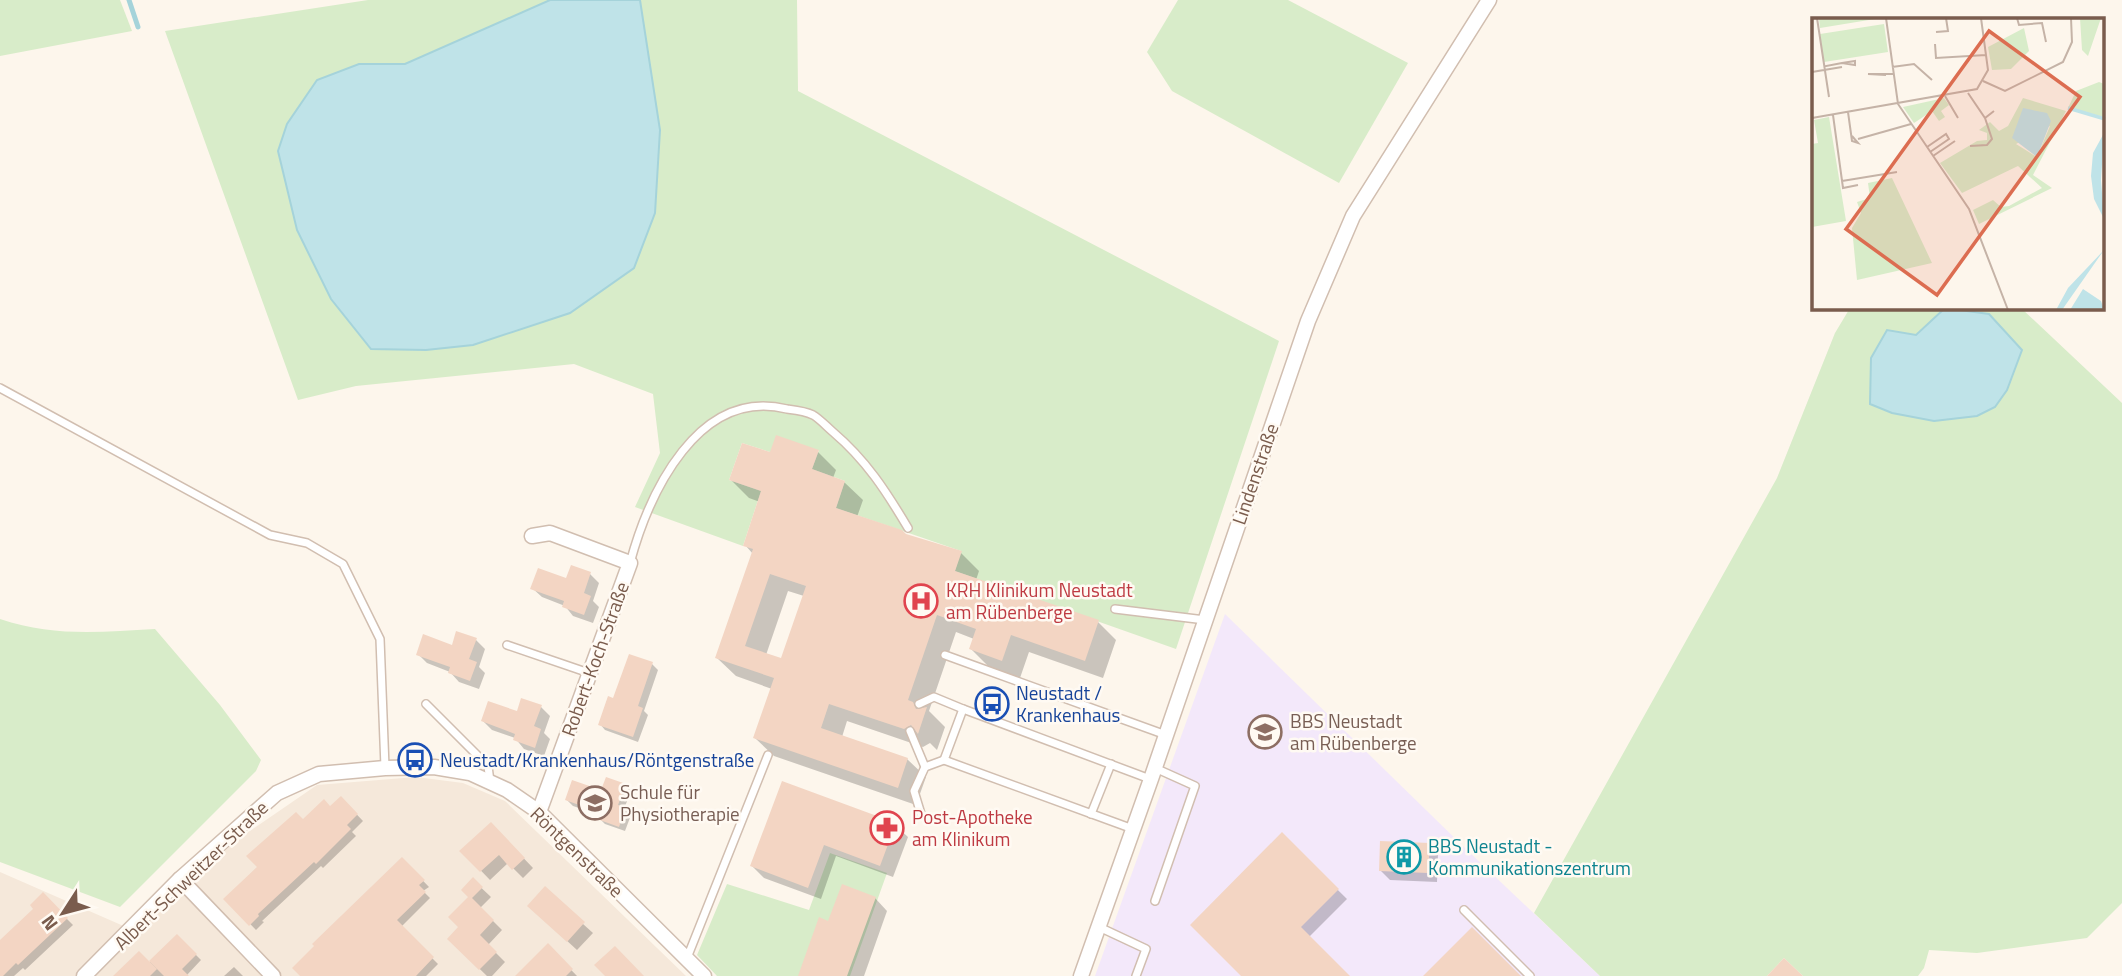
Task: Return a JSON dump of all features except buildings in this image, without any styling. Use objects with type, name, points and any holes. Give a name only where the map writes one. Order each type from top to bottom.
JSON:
[{"type":"street","name":"Lindenstraße","points":[[1081,976],[1308,321],[1353,216],[1489,0]]},
{"type":"street","name":"Robert-Koch-Straße","points":[[532,536],[550,533],[630,563],[538,812]]},
{"type":"street","name":"Röntgenstraße","points":[[385,768],[433,767],[470,773],[507,790],[538,812],[704,976]]},
{"type":"street","name":"Albert-Schweitzer-Straße","points":[[84,976],[180,879],[277,793],[319,774],[385,768]]},
{"type":"street","points":[[180,879],[272,976]]},
{"type":"lane","points":[[0,388],[270,535],[307,543],[343,564],[380,639],[385,768]]},
{"type":"lane","points":[[630,563],[639,528],[663,478],[690,441],[721,417],[747,405],[776,406],[813,415],[848,444],[878,478],[908,527]]},
{"type":"lane","points":[[1115,609],[1205,620]]},
{"type":"lane","points":[[507,645],[589,673]]},
{"type":"lane","points":[[945,655],[1166,735]]},
{"type":"lane","points":[[919,704],[934,697],[1111,764],[1195,786],[1155,901]]},
{"type":"lane","points":[[426,704],[488,766],[490,782]]},
{"type":"lane","points":[[944,760],[963,709]]},
{"type":"lane","points":[[910,732],[925,766],[914,791],[921,814]]},
{"type":"lane","points":[[687,959],[768,755]]},
{"type":"lane","points":[[925,766],[944,760],[1133,829]]},
{"type":"lane","points":[[1091,814],[1111,764]]},
{"type":"lane","points":[[1464,910],[1530,976]]},
{"type":"lane","points":[[1098,927],[1146,949],[1136,976]]},
{"type":"shaded area","name":"BBS Neustadt am Rübenberge","points":[[1225,614],[1467,850],[1600,976],[1095,976]]},
{"type":"shaded area","points":[[416,777],[463,783],[505,801],[686,976],[0,976],[0,872],[135,931],[215,855],[317,785]]},
{"type":"green space","points":[[0,0],[120,0],[132,31],[0,56]]},
{"type":"green space","points":[[368,0],[550,0],[405,64],[359,64],[655,213],[660,130],[640,0],[797,0],[798,91],[1279,341],[1176,649],[955,571],[961,551],[836,508],[845,481],[812,469],[819,450],[770,452],[742,443],[729,480],[761,491],[743,546],[635,507],[660,453],[653,394],[574,364],[356,386],[298,400],[165,31]]},
{"type":"green space","points":[[1178,0],[1288,0],[1408,63],[1339,183],[1172,91],[1147,52]]},
{"type":"green space","points":[[1849,310],[1943,310],[1916,335],[1870,404],[1922,418],[1955,417],[1989,314],[1966,310],[2023,310],[2122,403],[2122,903],[2087,938],[1977,953],[1929,950],[1924,968],[1918,976],[1803,976],[1784,958],[1767,976],[1600,976],[1534,913],[1777,478],[1835,333]]},
{"type":"green space","points":[[0,619],[58,631],[155,629],[220,705],[261,760],[256,771],[120,907],[0,862]]},
{"type":"green space","points":[[830,853],[887,873],[850,976],[717,976],[697,955],[727,884],[809,910]]},
{"type":"water","points":[[550,0],[640,0],[660,130],[655,213],[634,268],[570,313],[473,345],[426,350],[371,349],[331,299],[297,230],[278,151],[287,124],[317,80],[359,64],[405,64]]},
{"type":"water","points":[[1943,310],[1989,314],[2022,350],[2007,390],[1995,407],[1977,416],[1934,421],[1892,413],[1870,404],[1871,358],[1887,330],[1916,335]]},
{"type":"waterway","points":[[129,0],[138,27]]},
{"type":"place","name":"KRH Klinikum Neustadt am Rübenberge","points":[[921,601]]},
{"type":"place","name":"Neustadt / Krankenhaus","points":[[992,704]]},
{"type":"place","name":"BBS Neustadt am Rübenberge","points":[[1265,732]]},
{"type":"place","name":"Neustadt/Krankenhaus/Röntgenstraße","points":[[415,760]]},
{"type":"place","name":"Schule für Physiotherapie","points":[[595,803]]},
{"type":"place","name":"Post-Apotheke am Klinikum","points":[[887,828]]},
{"type":"place","name":"BBS Neustadt - Kommunikationszentrum","points":[[1404,857]]}]
